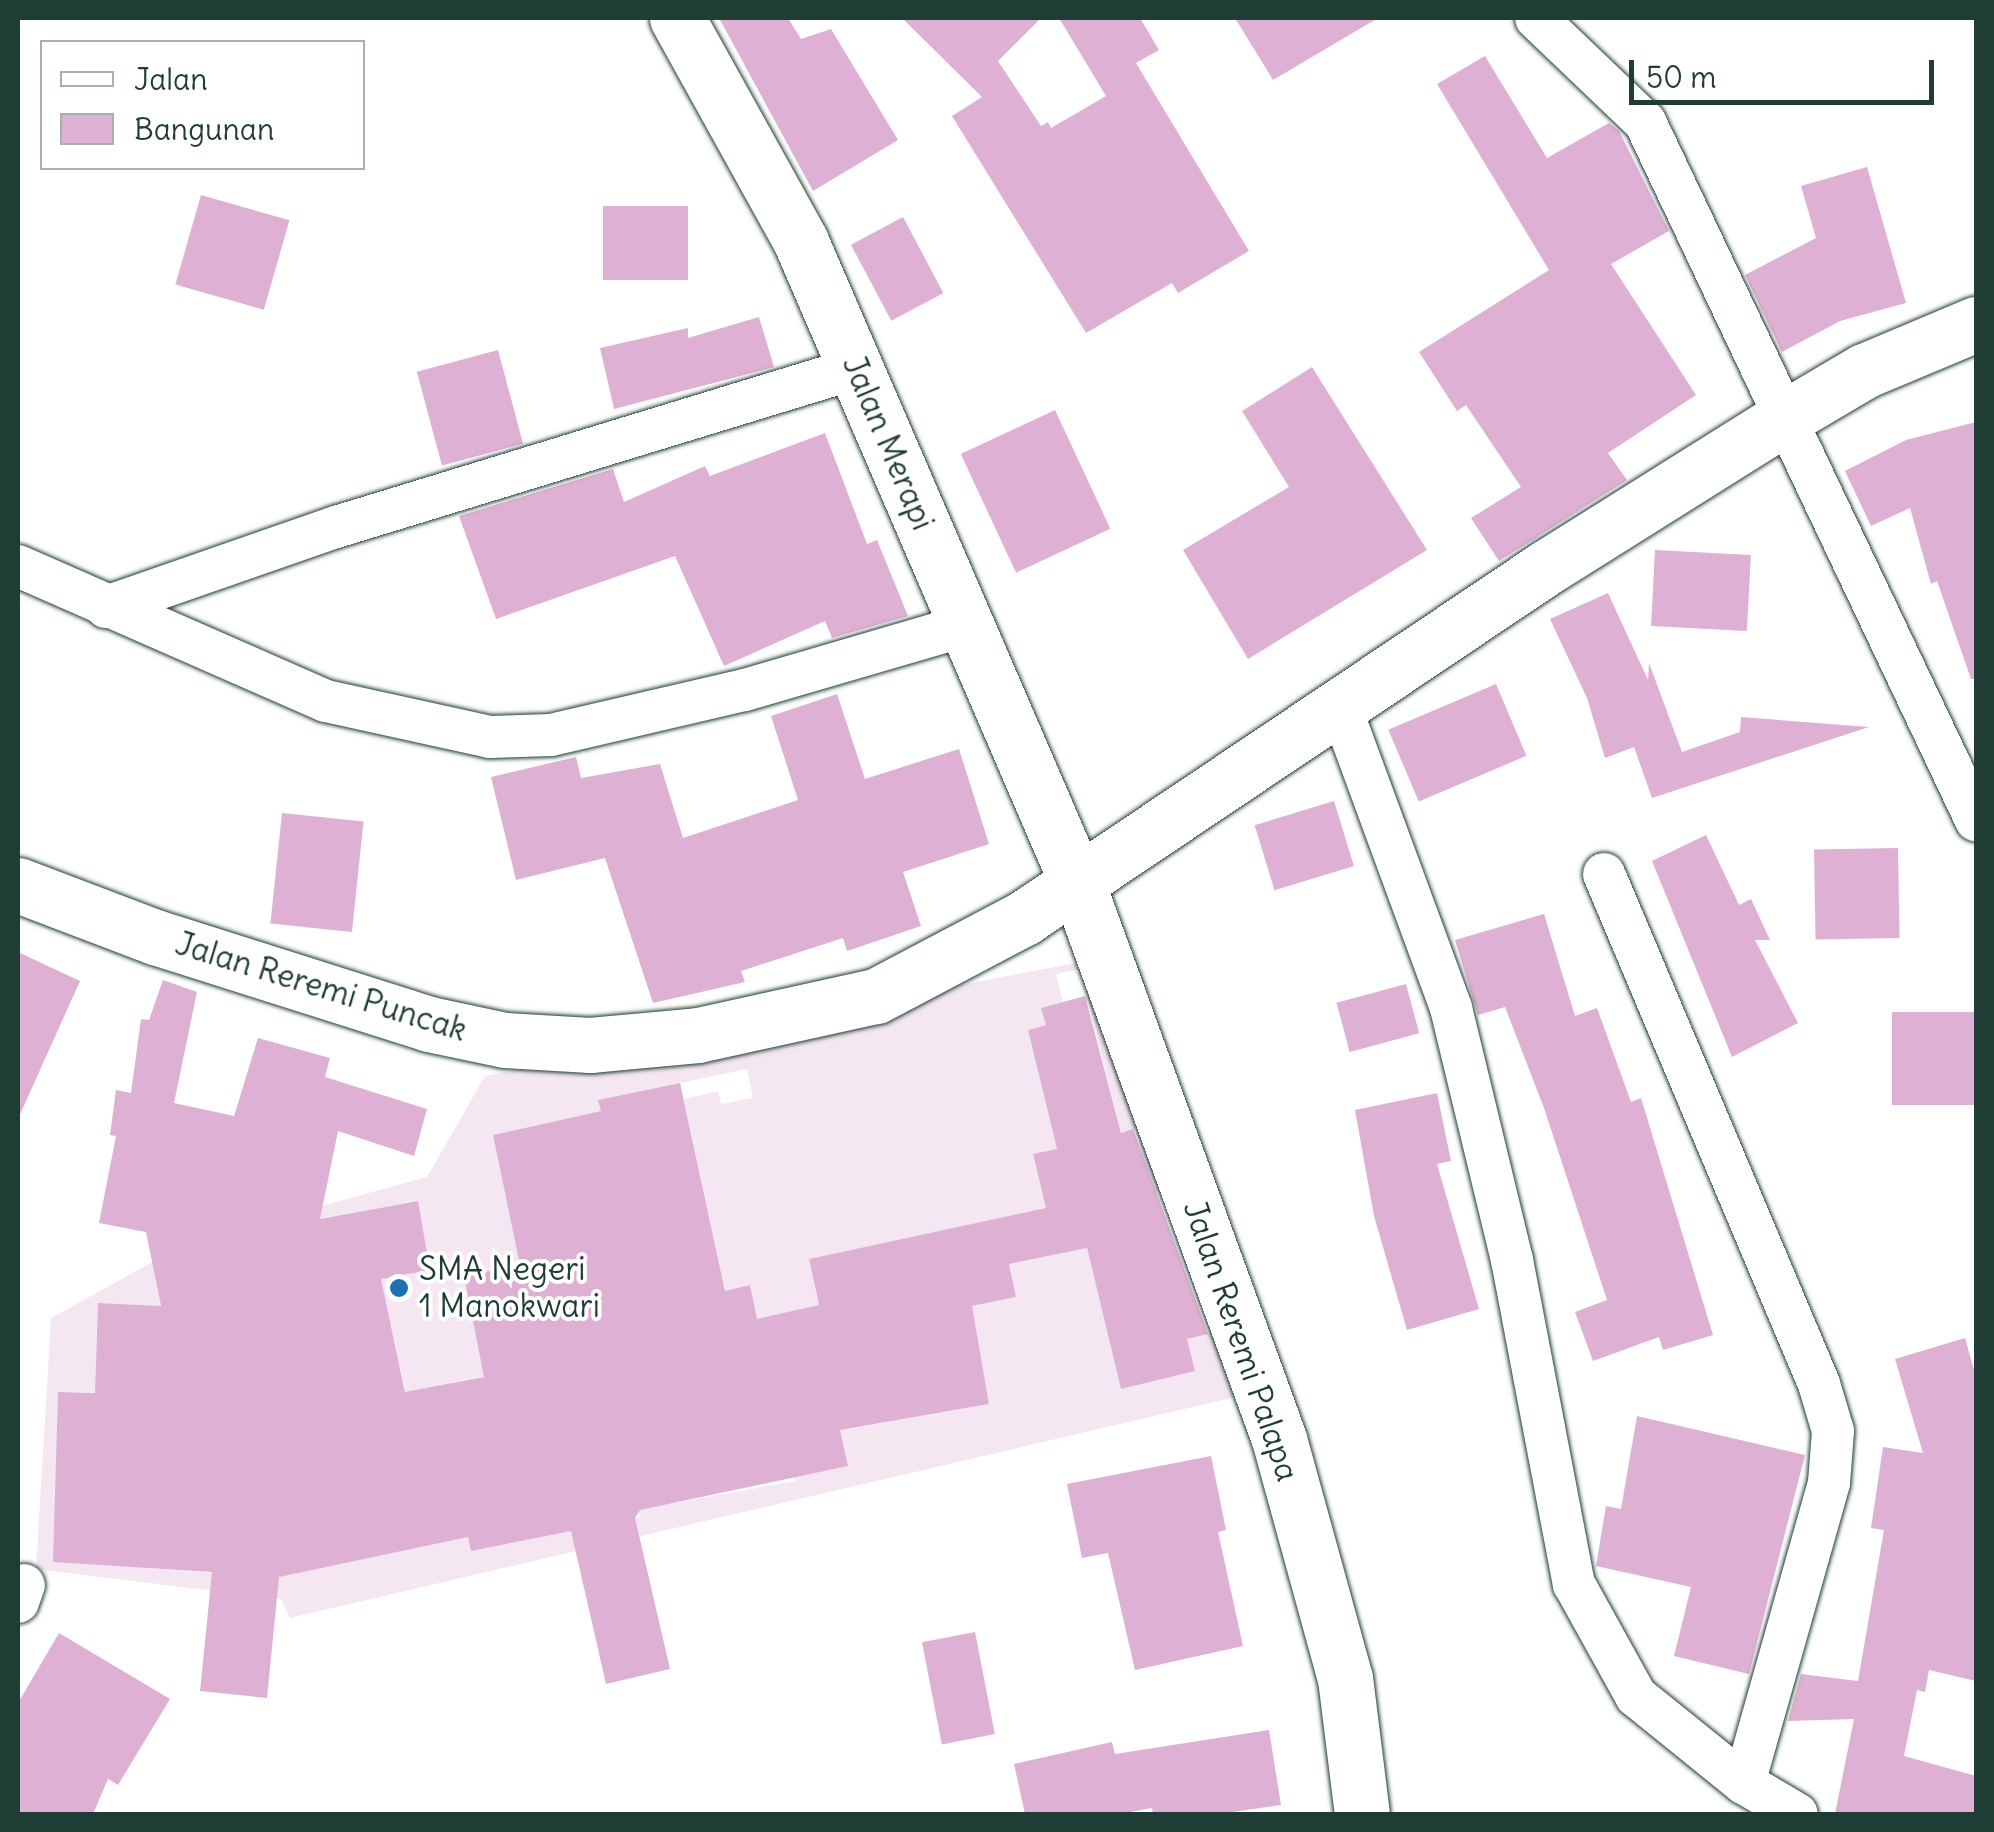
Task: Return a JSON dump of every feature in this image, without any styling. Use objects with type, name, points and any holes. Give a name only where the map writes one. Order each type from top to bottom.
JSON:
[{"type":"street","name":"Jalan Merapi","points":[[676,18],[800,242],[1076,880]]},
{"type":"street","points":[[1536,18],[1645,122],[1976,820]]},
{"type":"street","name":"Jalan Reremi Puncak","points":[[18,886],[429,1024],[505,1040],[590,1044],[768,1023],[876,996],[948,963],[1786,417],[1864,370],[1976,324]]},
{"type":"street","points":[[106,607],[336,527],[856,368]]},
{"type":"street","points":[[18,566],[326,702],[490,737],[551,735],[745,690],[967,626]]},
{"type":"street","points":[[1340,706],[1451,1008],[1512,1260],[1574,1584],[1636,1696],[1744,1783],[1797,1814]]},
{"type":"street","points":[[1604,874],[1819,1384],[1833,1431],[1829,1483],[1744,1783]]},
{"type":"street","name":"Jalan Reremi Palapa","points":[[1076,880],[1278,1438],[1345,1678],[1362,1814]]},
{"type":"shaded area","name":"SMA Negeri 1 Manokwari","points":[[1091,960],[1180,1182],[1240,1396],[290,1618],[281,1599],[36,1569],[51,1318],[187,1243],[427,1177],[485,1076]],"holes":[[[1080,969],[1121,1133],[1136,1129],[1146,1170],[1043,1195],[1033,1155],[1057,1149],[1028,1030],[1046,1025],[1041,1008],[1063,1002],[1056,974]],[[747,1069],[753,1098],[721,1104],[718,1091],[684,1099],[725,1291],[750,1286],[757,1319],[777,1315],[784,1350],[763,1355],[767,1376],[827,1364],[837,1414],[716,1440],[692,1331],[653,1339],[620,1187],[509,1210],[493,1135],[601,1111],[599,1100]],[[1180,1187],[1215,1332],[1187,1339],[1195,1371],[1121,1389],[1078,1211]],[[417,1201],[430,1269],[311,1292],[298,1223]],[[1072,1217],[1079,1249],[1009,1264],[1016,1297],[825,1337],[809,1259],[1001,1218],[1005,1231]],[[290,1232],[330,1412],[308,1417],[303,1394],[266,1402],[231,1245]],[[609,1247],[628,1338],[482,1367],[464,1276]],[[231,1256],[259,1395],[182,1411],[154,1271]],[[385,1298],[405,1388],[334,1404],[314,1313]],[[98,1303],[159,1306],[156,1369],[96,1367]],[[976,1330],[989,1404],[848,1429],[836,1355]],[[691,1337],[703,1404],[462,1450],[450,1383]],[[58,1392],[123,1393],[122,1442],[170,1443],[169,1491],[112,1490],[109,1563],[54,1562]],[[444,1393],[457,1452],[278,1491],[266,1432]],[[242,1418],[255,1492],[183,1504],[170,1432]],[[837,1419],[848,1466],[798,1476],[788,1429]],[[785,1431],[795,1481],[663,1505],[654,1456]],[[629,1459],[640,1517],[471,1550],[459,1493]],[[435,1479],[449,1541],[287,1575],[275,1512]],[[151,1505],[268,1513],[263,1576],[146,1568]]]},
{"type":"building","points":[[719,18],[788,18],[801,39],[831,29],[898,140],[813,191]]},
{"type":"building","points":[[902,18],[1041,18],[998,61],[1041,126],[1048,122],[1051,128],[1106,96],[1059,18],[1140,18],[1159,50],[1136,63],[1249,251],[1178,293],[1172,283],[1086,333],[952,116],[982,97]]},
{"type":"building","points":[[1235,18],[1378,18],[1273,80]]},
{"type":"building","points":[[1485,56],[1547,158],[1609,123],[1619,131],[1669,231],[1611,264],[1696,395],[1608,453],[1627,480],[1499,561],[1471,518],[1521,487],[1466,405],[1457,411],[1419,352],[1549,270],[1437,84]]},
{"type":"building","points":[[1867,167],[1906,303],[1840,321],[1782,352],[1745,275],[1816,238],[1801,186]]},
{"type":"building","points":[[201,195],[289,220],[264,310],[175,284]]},
{"type":"building","points":[[603,206],[688,206],[688,280],[603,280]]},
{"type":"building","points":[[903,217],[943,293],[891,321],[851,245]]},
{"type":"building","points":[[759,317],[774,367],[614,409],[600,348],[688,328],[688,338]]},
{"type":"building","points":[[498,350],[523,444],[442,465],[417,372]]},
{"type":"building","points":[[1312,367],[1427,550],[1248,659],[1183,550],[1289,487],[1242,411]]},
{"type":"building","points":[[1055,410],[1110,529],[1016,573],[961,454]]},
{"type":"building","points":[[1976,422],[1976,679],[1971,679],[1937,581],[1931,584],[1910,508],[1871,526],[1845,471],[1906,440]]},
{"type":"building","points":[[825,433],[867,544],[877,540],[908,616],[832,638],[825,621],[724,666],[675,556],[496,619],[459,516],[613,469],[624,502],[705,466],[710,476]]},
{"type":"building","points":[[1655,550],[1751,555],[1747,631],[1651,626]]},
{"type":"building","points":[[1608,593],[1648,680],[1649,663],[1682,752],[1740,732],[1741,717],[1869,727],[1652,798],[1634,747],[1605,758],[1587,698],[1550,619]]},
{"type":"building","points":[[1496,684],[1526,756],[1419,802],[1388,730]]},
{"type":"building","points":[[837,694],[865,779],[959,749],[989,844],[903,872],[921,926],[847,951],[843,938],[741,971],[745,982],[653,1003],[605,858],[516,880],[491,777],[576,757],[581,778],[660,764],[683,838],[798,800],[771,716]]},
{"type":"building","points":[[1334,801],[1354,866],[1275,890],[1255,825]]},
{"type":"building","points":[[282,813],[364,822],[352,932],[270,923]]},
{"type":"building","points":[[1706,835],[1739,905],[1751,899],[1770,940],[1755,940],[1798,1023],[1732,1057],[1652,861]]},
{"type":"building","points":[[1898,848],[1900,938],[1816,939],[1814,849]]},
{"type":"building","points":[[1544,914],[1575,1016],[1597,1008],[1631,1102],[1641,1098],[1713,1335],[1663,1350],[1659,1337],[1593,1361],[1575,1312],[1607,1300],[1544,1108],[1505,1007],[1478,1015],[1455,940]]},
{"type":"building","points":[[18,952],[80,981],[18,1119]]},
{"type":"building","points":[[163,980],[197,992],[174,1103],[234,1116],[258,1038],[330,1058],[325,1077],[427,1109],[414,1156],[338,1131],[320,1219],[418,1201],[430,1270],[381,1279],[405,1392],[484,1377],[464,1276],[520,1265],[493,1135],[601,1111],[598,1100],[680,1083],[725,1291],[750,1285],[757,1319],[819,1305],[809,1259],[1046,1208],[1033,1154],[1057,1149],[1028,1030],[1046,1025],[1041,1008],[1085,996],[1121,1133],[1133,1129],[1208,1334],[1187,1339],[1195,1371],[1121,1389],[1087,1248],[1009,1264],[1016,1297],[972,1306],[989,1404],[840,1430],[848,1466],[640,1510],[635,1518],[670,1669],[606,1684],[571,1531],[471,1551],[468,1537],[279,1577],[267,1698],[200,1691],[212,1572],[53,1562],[58,1392],[95,1393],[98,1303],[161,1306],[146,1232],[99,1223],[116,1136],[110,1135],[116,1090],[131,1093],[141,1019],[149,1020]]},
{"type":"building","points":[[1406,984],[1419,1033],[1350,1052],[1336,1003]]},
{"type":"building","points":[[1892,1012],[1976,1012],[1976,1105],[1892,1105]]},
{"type":"building","points":[[1437,1093],[1451,1161],[1437,1164],[1479,1309],[1407,1330],[1374,1216],[1355,1110]]},
{"type":"building","points":[[1965,1338],[1976,1377],[1976,1681],[1929,1670],[1925,1692],[1917,1690],[1904,1756],[1976,1776],[1976,1814],[1835,1814],[1854,1719],[1788,1721],[1801,1674],[1858,1681],[1884,1530],[1871,1528],[1883,1447],[1923,1453],[1895,1359]]},
{"type":"building","points":[[1637,1416],[1805,1455],[1749,1674],[1674,1656],[1691,1587],[1596,1566],[1606,1506],[1621,1509]]},
{"type":"building","points":[[1211,1456],[1226,1530],[1218,1532],[1243,1646],[1135,1670],[1108,1553],[1082,1558],[1067,1484]]},
{"type":"building","points":[[975,1632],[995,1734],[942,1744],[922,1642]]},
{"type":"building","points":[[59,1633],[170,1699],[118,1785],[108,1779],[93,1814],[18,1814],[18,1703]]},
{"type":"building","points":[[1269,1730],[1281,1805],[1219,1814],[1153,1814],[1152,1808],[1120,1814],[1025,1814],[1014,1764],[1112,1742],[1115,1754]]},
{"type":"place","name":"SMA Negeri 1 Manokwari","points":[[399,1288]]}]
